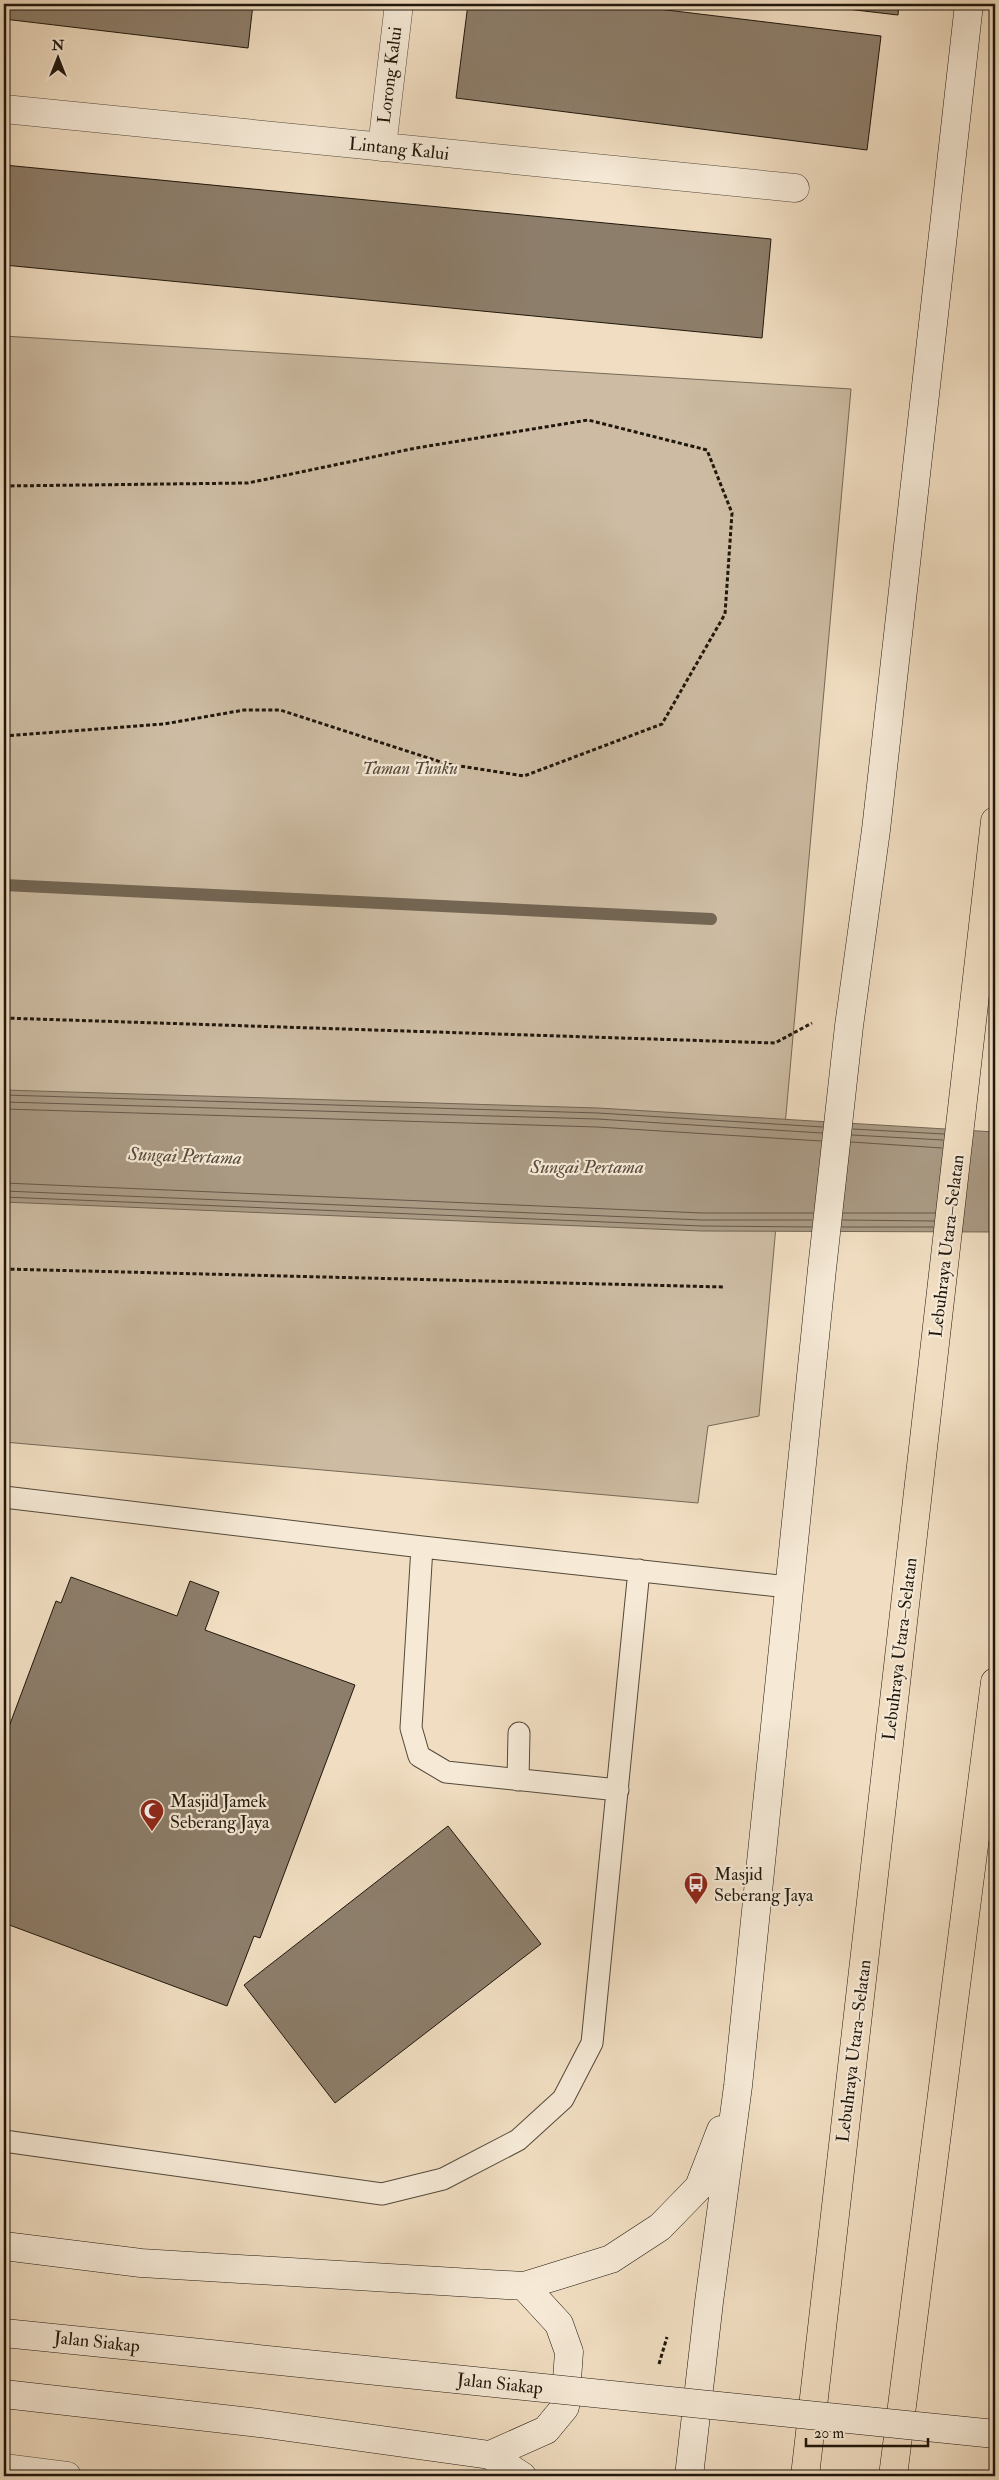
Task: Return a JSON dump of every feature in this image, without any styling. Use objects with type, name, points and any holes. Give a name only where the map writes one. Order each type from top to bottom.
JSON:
[{"type":"highway","name":"Lebuhraya Utara–Selatan","points":[[805,2476],[995,821]]},
{"type":"highway","points":[[892,2476],[995,1682]]},
{"type":"main road","name":"Lorong Kalui","points":[[382,147],[399,4]]},
{"type":"main road","points":[[689,2476],[709,2302],[738,2086],[822,1269],[850,1026],[876,830],[969,4]]},
{"type":"main road","name":"Lintang Kalui","points":[[4,109],[795,188]]},
{"type":"main road","points":[[4,2246],[141,2263],[524,2286],[612,2259],[660,2227],[699,2187],[738,2086]]},
{"type":"main road","points":[[490,2455],[546,2430],[564,2407],[569,2352],[559,2324],[524,2286]]},
{"type":"main road","name":"Jalan Siakap","points":[[4,2333],[995,2434]]},
{"type":"main road","points":[[4,2394],[258,2424],[490,2455],[522,2476]]},
{"type":"main road","points":[[4,2468],[67,2476]]},
{"type":"lane","points":[[4,1497],[422,1547],[788,1587]]},
{"type":"lane","points":[[422,1547],[411,1728],[419,1756],[446,1772],[618,1790]]},
{"type":"lane","points":[[4,2141],[382,2194],[444,2178],[518,2140],[563,2099],[592,2043],[639,1570]]},
{"type":"lane","points":[[518,1780],[519,1733]]},
{"type":"path","points":[[4,486],[248,483],[416,448],[588,420],[707,450],[732,514],[725,614],[662,724],[524,776],[447,764],[280,710],[244,710],[164,724],[4,736]]},
{"type":"path","points":[[4,1018],[775,1043],[812,1025],[814,1016]]},
{"type":"path","points":[[4,1270],[724,1287]]},
{"type":"green space","name":"Taman Tunku","points":[[4,336],[851,389],[759,1416],[708,1426],[698,1503],[4,1442]]},
{"type":"water","name":"Sungai Pertama","points":[[4,1090],[598,1108],[995,1132],[995,1232],[702,1231],[4,1202]]},
{"type":"building","points":[[4,4],[253,4],[248,48],[4,19]]},
{"type":"building","points":[[468,4],[617,4],[881,36],[867,150],[456,98]]},
{"type":"building","points":[[804,4],[899,4],[898,15]]},
{"type":"building","points":[[4,165],[771,239],[762,338],[4,265]]},
{"type":"building","name":"Masjid Jamek Seberang Jaya","points":[[71,1577],[177,1616],[190,1581],[219,1592],[205,1630],[355,1685],[260,1938],[254,1936],[227,2006],[4,1923],[4,1740],[56,1601],[61,1603]]},
{"type":"building","points":[[448,1826],[541,1944],[335,2103],[244,1985]]},
{"type":"waterway","points":[[4,885],[711,919]]},
{"type":"place","name":"Masjid Jamek Seberang Jaya","points":[[152,1832]]},
{"type":"place","name":"Masjid Seberang Jaya","points":[[696,1905]]}]
